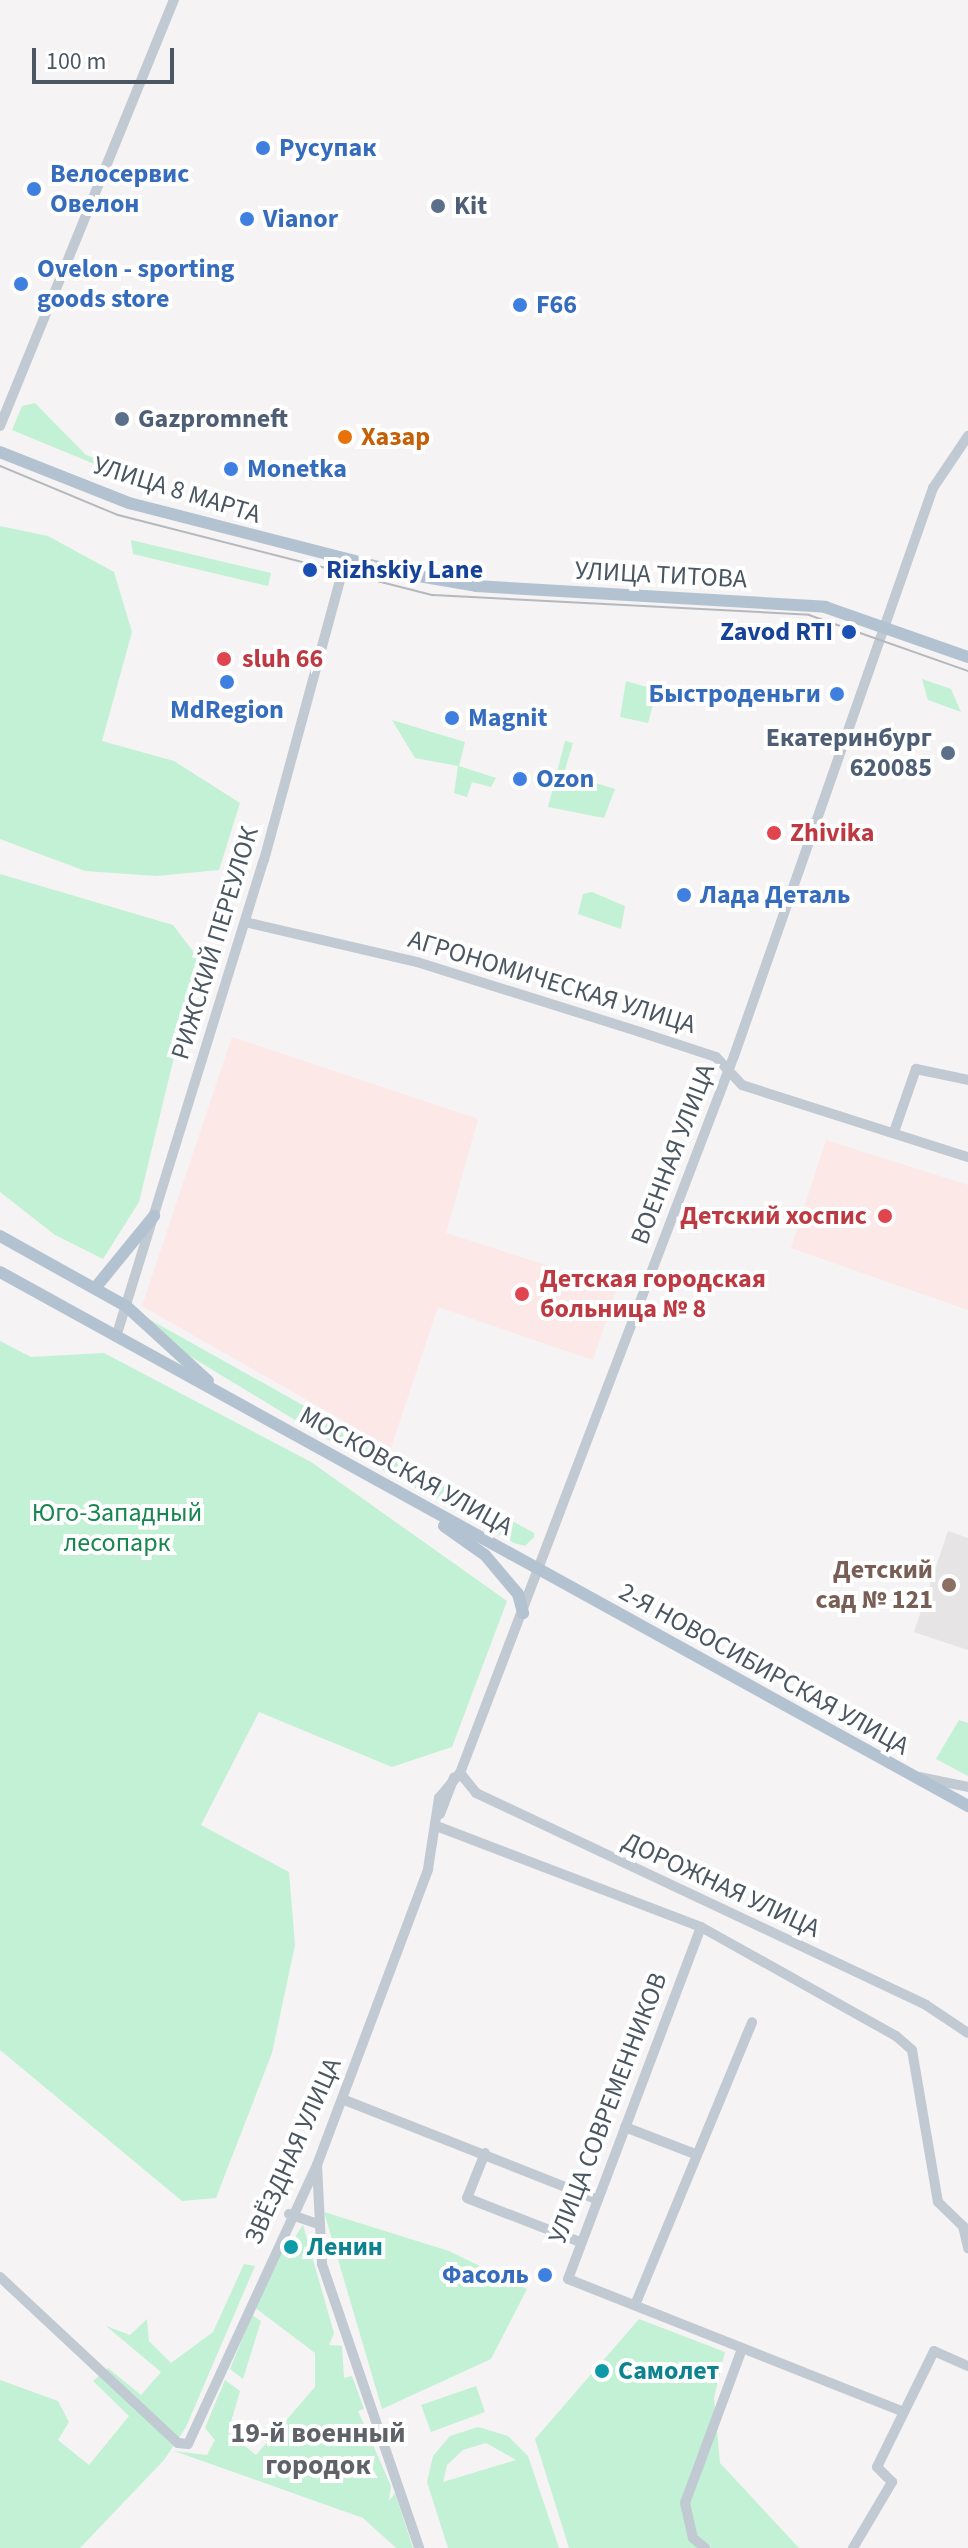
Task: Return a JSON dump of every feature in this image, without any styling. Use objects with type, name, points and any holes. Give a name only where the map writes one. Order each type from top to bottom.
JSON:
[{"type":"main road","name":"УЛИЦА 8 МАРТА","points":[[0,452],[129,503],[346,559]]},
{"type":"main road","name":"УЛИЦА ТИТОВА","points":[[346,559],[476,586],[814,606],[886,627],[968,657]]},
{"type":"main road","points":[[96,1287],[154,1216]]},
{"type":"main road","name":"МОСКОВСКАЯ УЛИЦА","points":[[0,1236],[126,1306],[176,1356],[250,1410]]},
{"type":"main road","name":"МОСКОВСКАЯ УЛИЦА","points":[[0,1272],[539,1571]]},
{"type":"main road","points":[[431,1511],[485,1555],[518,1594],[523,1613]]},
{"type":"main road","name":"2-Я НОВОСИБИРСКАЯ УЛИЦА","points":[[539,1571],[968,1806]]},
{"type":"street","points":[[0,426],[174,0]]},
{"type":"street","name":"ВОЕННАЯ УЛИЦА","points":[[440,1814],[451,1801],[457,1776],[523,1613],[729,1070],[941,469],[968,436]]},
{"type":"street","name":"РИЖСКИЙ ПЕРЕУЛОК","points":[[116,1337],[245,922],[346,559]]},
{"type":"street","name":"АГРОНОМИЧЕСКАЯ УЛИЦА","points":[[245,922],[462,975],[716,1057],[742,1085],[968,1157]]},
{"type":"street","points":[[894,1132],[916,1069],[968,1080]]},
{"type":"street","points":[[913,1775],[968,1787]]},
{"type":"street","name":"ВОЕННАЯ УЛИЦА","points":[[439,1798],[457,1776]]},
{"type":"street","name":"ДОРОЖНАЯ УЛИЦА","points":[[457,1776],[476,1793],[926,2005],[968,2033]]},
{"type":"street","name":"ЗВЁЗДНАЯ УЛИЦА","points":[[0,2277],[178,2443],[188,2444],[201,2426],[289,2214],[317,2165],[439,1827],[439,1798]]},
{"type":"street","points":[[439,1827],[701,1927],[860,2012],[912,2050],[942,2194],[938,2202],[963,2226],[968,2248]]},
{"type":"street","name":"УЛИЦА СОВРЕМЕННИКОВ","points":[[701,1927],[580,2242],[572,2286],[635,2305],[904,2412]]},
{"type":"street","points":[[635,2305],[752,2022]]},
{"type":"street","points":[[342,2099],[598,2200]]},
{"type":"street","points":[[625,2127],[695,2154]]},
{"type":"street","points":[[485,2153],[467,2198],[580,2242]]},
{"type":"street","points":[[317,2165],[315,2223],[326,2278],[419,2548]]},
{"type":"street","points":[[289,2214],[315,2223]]},
{"type":"street","points":[[705,2548],[693,2538],[685,2503],[742,2349]]},
{"type":"street","points":[[853,2548],[892,2482],[877,2467],[934,2351],[968,2366]]},
{"type":"shaded area","points":[[232,1037],[478,1119],[446,1233],[617,1288],[593,1360],[438,1307],[391,1448],[142,1306]]},
{"type":"shaded area","name":"Детский хоспис","points":[[826,1140],[968,1185],[968,1310],[791,1248]]},
{"type":"shaded area","name":"Детский сад № 121","points":[[948,1531],[968,1538],[968,1650],[914,1632]]},
{"type":"green space","points":[[35,403],[86,455],[145,476],[155,489],[12,430],[22,406]]},
{"type":"green space","points":[[0,526],[48,536],[114,572],[132,632],[102,741],[174,761],[240,803],[219,870],[156,876],[85,871],[0,839]]},
{"type":"green space","points":[[131,540],[271,573],[268,586],[133,554]]},
{"type":"green space","points":[[922,679],[951,689],[961,712],[928,700]]},
{"type":"green space","points":[[626,681],[657,690],[648,723],[620,717]]},
{"type":"green space","points":[[392,720],[465,742],[459,766],[496,778],[491,787],[472,782],[467,797],[454,793],[458,766],[415,758]]},
{"type":"green space","points":[[565,741],[573,743],[564,773],[615,789],[604,818],[548,807]]},
{"type":"green space","points":[[0,874],[173,925],[198,958],[139,1202],[103,1259],[55,1235],[0,1192]]},
{"type":"green space","points":[[592,892],[625,906],[621,929],[578,914],[583,894]]},
{"type":"green space","points":[[147,1318],[308,1408],[295,1420],[178,1349]]},
{"type":"green space","name":"Юго-Западный лесопарк","points":[[0,1341],[31,1357],[104,1353],[311,1462],[507,1601],[452,1747],[392,1767],[259,1712],[201,1825],[289,1872],[295,1945],[272,2053],[216,2198],[182,2201],[0,2050]]},
{"type":"green space","points":[[316,1413],[534,1533],[534,1537],[525,1546],[514,1543],[312,1431]]},
{"type":"green space","points":[[959,1720],[968,1723],[968,1776],[936,1759]]},
{"type":"green space","points":[[324,2212],[449,2251],[527,2289],[491,2359],[382,2409]]},
{"type":"green space","points":[[292,2223],[287,2249],[303,2225],[334,2333],[329,2345],[342,2346],[344,2378],[352,2376],[364,2409],[358,2411],[391,2486],[389,2501],[395,2493],[413,2548],[396,2548],[363,2518],[174,2451],[207,2455],[215,2440],[205,2428],[225,2380],[240,2391],[228,2432],[256,2455],[315,2387],[315,2353],[254,2307]]},
{"type":"green space","points":[[244,2264],[255,2266],[186,2427],[164,2460],[80,2548],[0,2548],[0,2380],[58,2401],[69,2422],[58,2440],[89,2465],[129,2416],[93,2381],[108,2368],[141,2395],[161,2372],[106,2326],[130,2335],[147,2319],[149,2341],[171,2363],[213,2332]]},
{"type":"green space","points":[[252,2315],[261,2321],[243,2379],[230,2369]]},
{"type":"green space","points":[[639,2319],[725,2352],[714,2398],[720,2463],[799,2548],[569,2548],[535,2439]]},
{"type":"green space","points":[[476,2386],[485,2412],[431,2432],[421,2405]]},
{"type":"green space","points":[[478,2427],[508,2436],[528,2456],[559,2548],[448,2548],[427,2482],[433,2456],[450,2436]],"holes":[[[486,2443],[516,2460],[443,2482],[447,2465],[463,2450]]]},
{"type":"tram line","points":[[0,466],[118,515],[433,595],[809,615],[968,671]]},
{"type":"place","name":"Русупак","points":[[263,148]]},
{"type":"place","name":"Велосервис Овелон","points":[[34,189]]},
{"type":"place","name":"Kit","points":[[438,206]]},
{"type":"place","name":"Vianor","points":[[247,219]]},
{"type":"place","name":"Ovelon - sporting goods store","points":[[21,284]]},
{"type":"place","name":"F66","points":[[520,305]]},
{"type":"place","name":"Gazpromneft","points":[[122,419]]},
{"type":"place","name":"Хазар","points":[[345,437]]},
{"type":"place","name":"Monetka","points":[[231,469]]},
{"type":"place","name":"Rizhskiy Lane","points":[[310,570]]},
{"type":"place","name":"Zavod RTI","points":[[849,632]]},
{"type":"place","name":"sluh 66","points":[[224,659]]},
{"type":"place","name":"MdRegion","points":[[227,682]]},
{"type":"place","name":"Быстроденьги","points":[[837,694]]},
{"type":"place","name":"Magnit","points":[[452,718]]},
{"type":"place","name":"Екатеринбург 620085","points":[[948,753]]},
{"type":"place","name":"Ozon","points":[[520,779]]},
{"type":"place","name":"Zhivika","points":[[774,833]]},
{"type":"place","name":"Лада Деталь","points":[[684,895]]},
{"type":"place","name":"Детский хоспис","points":[[885,1216]]},
{"type":"place","name":"Детская городская больница № 8","points":[[522,1294]]},
{"type":"place","name":"Детский сад № 121","points":[[949,1585]]},
{"type":"place","name":"Ленин","points":[[291,2247]]},
{"type":"place","name":"Фасоль","points":[[545,2275]]},
{"type":"place","name":"Самолет","points":[[602,2371]]},
{"type":"district","name":"19-й военный городок","points":[[318,2449]]}]
